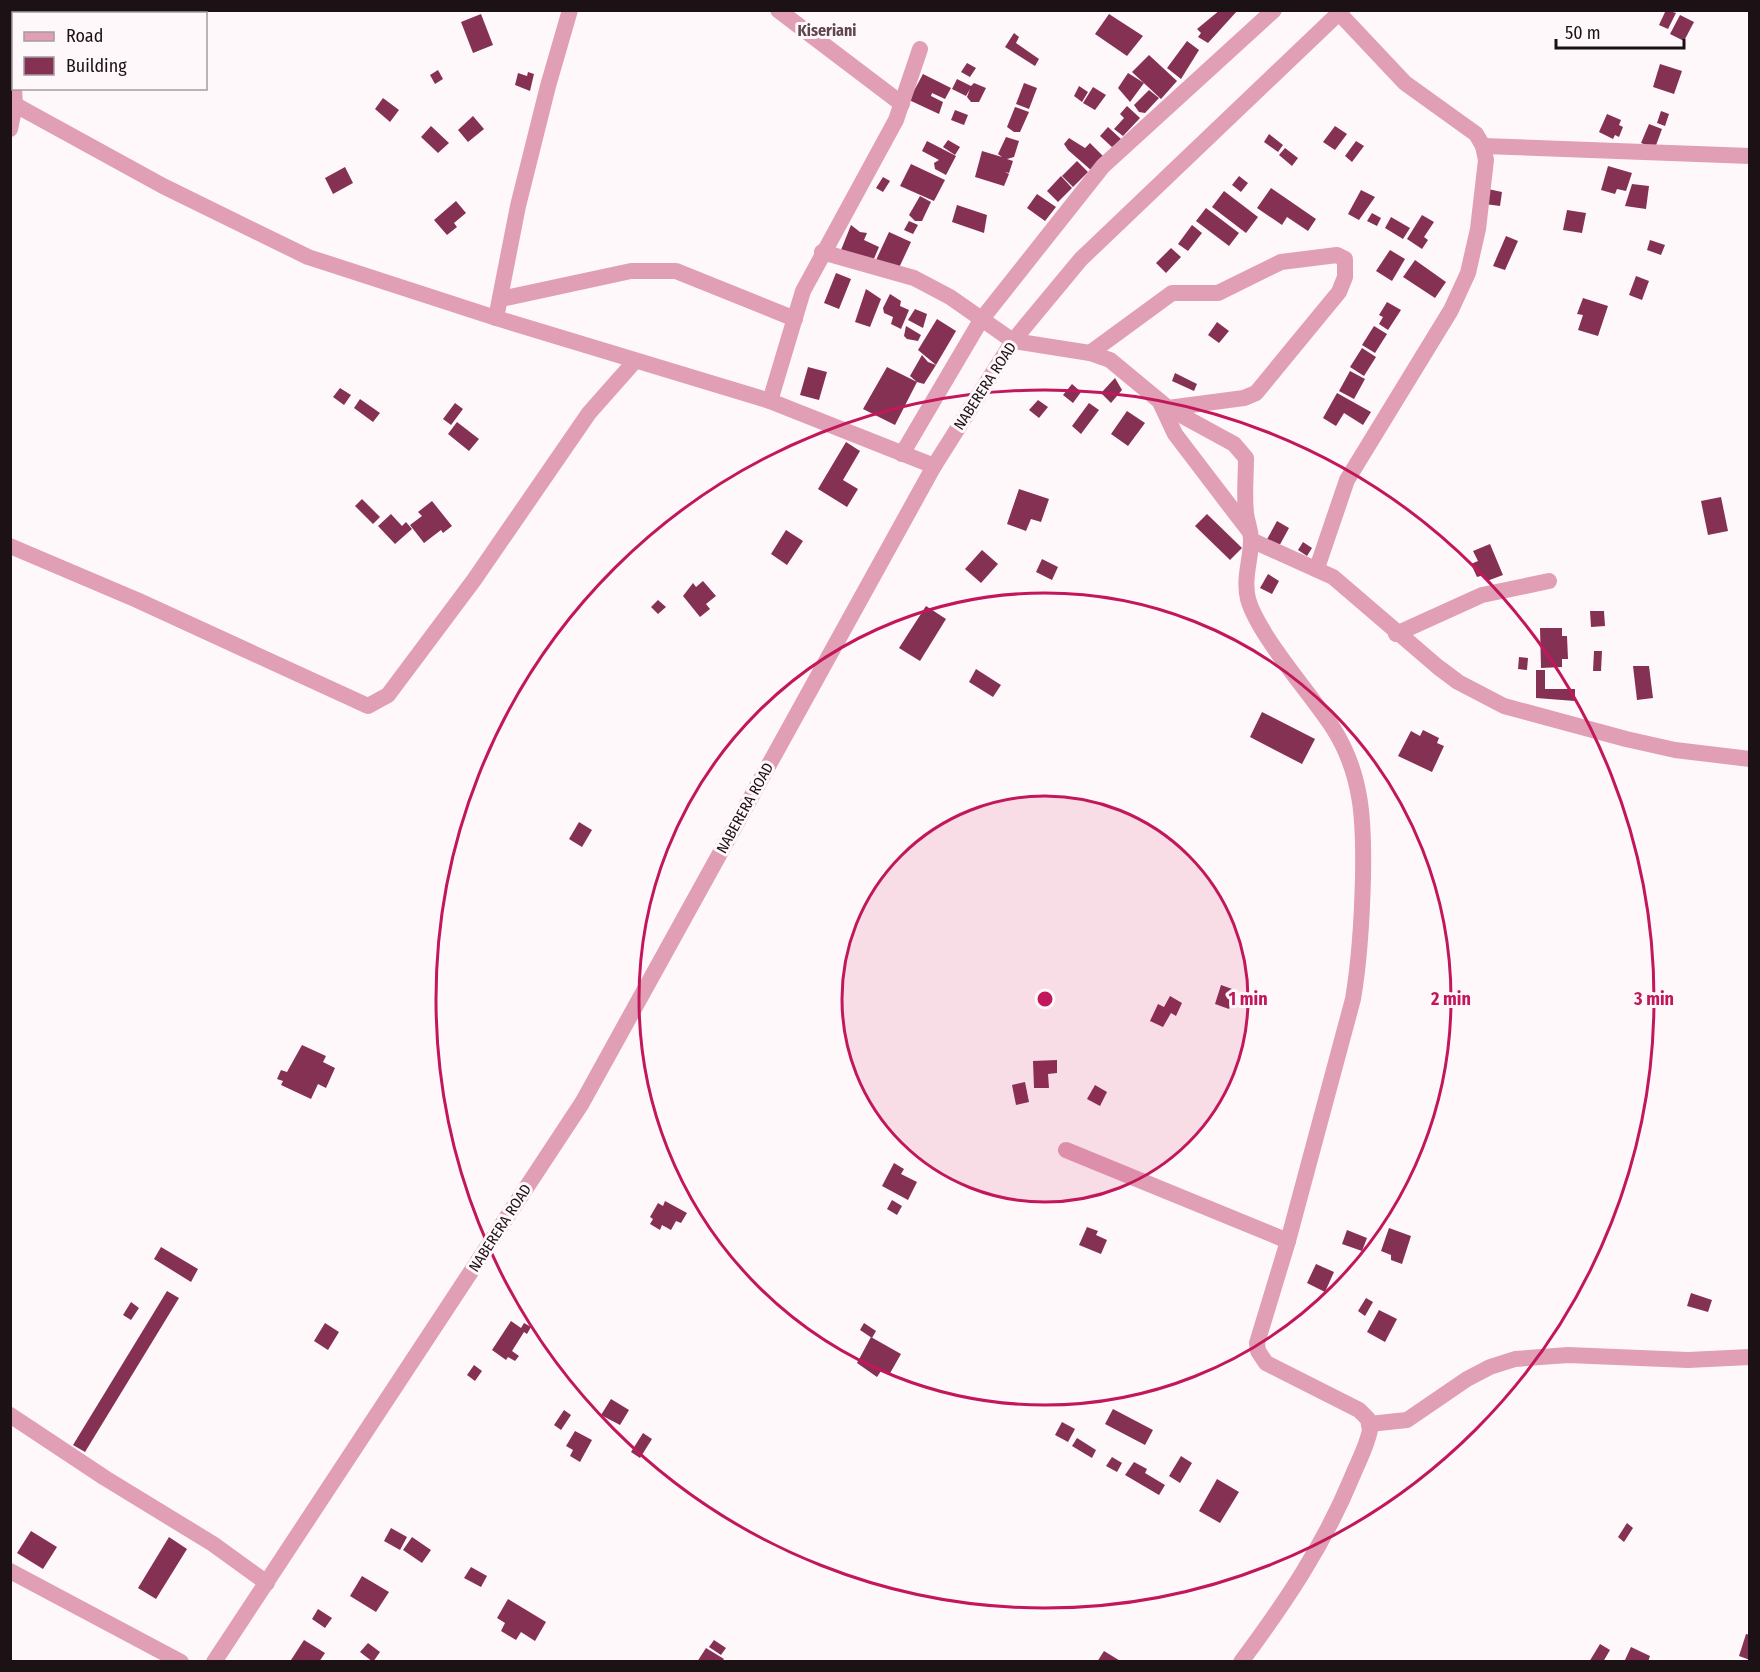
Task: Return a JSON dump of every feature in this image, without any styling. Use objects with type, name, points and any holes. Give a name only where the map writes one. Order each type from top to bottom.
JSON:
[{"type":"street","points":[[496,318],[518,206],[570,10]]},
{"type":"street","points":[[778,10],[902,104]]},
{"type":"street","points":[[902,454],[981,320],[1103,166],[1274,10]]},
{"type":"street","points":[[1317,568],[1347,480],[1451,310],[1468,273],[1478,229],[1486,160],[1483,146],[1471,130],[1396,75],[1341,12]]},
{"type":"street","name":"NABERERA ROAD","points":[[214,1662],[582,1103],[934,466],[1014,341],[1081,259],[1341,12]]},
{"type":"street","points":[[770,401],[803,291],[822,252],[888,135],[902,104],[920,49]]},
{"type":"street","points":[[10,129],[13,96],[184,197],[308,256],[496,318],[770,401],[934,466]]},
{"type":"street","points":[[1483,146],[1749,156]]},
{"type":"street","points":[[822,252],[914,278],[950,297],[1014,341],[1090,353],[1119,365],[1163,403],[1234,444],[1246,458],[1246,514],[1250,536],[1246,584],[1256,617],[1334,729],[1356,777],[1363,814],[1362,934],[1353,999],[1288,1241],[1257,1336],[1258,1351],[1272,1367],[1359,1410],[1369,1424],[1365,1445],[1319,1549],[1276,1615],[1241,1662]]},
{"type":"street","points":[[1090,353],[1172,292],[1218,293],[1281,262],[1337,255],[1346,259],[1345,277],[1339,292],[1263,387],[1244,398],[1163,403]]},
{"type":"street","points":[[501,299],[631,271],[676,271],[795,319]]},
{"type":"street","points":[[10,546],[137,600],[368,706],[388,695],[474,580],[589,412],[635,361]]},
{"type":"street","points":[[1163,403],[1175,434],[1250,536],[1317,568],[1344,586],[1396,634],[1458,682],[1504,706],[1636,742],[1676,750],[1749,759]]},
{"type":"street","points":[[1396,634],[1482,595],[1548,581]]},
{"type":"street","points":[[1066,1150],[1288,1241]]},
{"type":"street","points":[[1369,1424],[1407,1420],[1467,1379],[1490,1367],[1524,1358],[1568,1355],[1688,1360],[1749,1358]]},
{"type":"street","points":[[10,1415],[105,1478],[213,1544],[267,1583]]},
{"type":"street","points":[[10,1571],[181,1662]]},
{"type":"building","points":[[1220,10],[1238,10],[1208,43],[1198,37],[1201,33],[1197,29]]},
{"type":"building","points":[[1666,10],[1676,13],[1668,29],[1659,25]]},
{"type":"building","points":[[481,14],[493,45],[473,53],[461,22]]},
{"type":"building","points":[[1109,14],[1143,36],[1127,56],[1095,34]]},
{"type":"building","points":[[1680,15],[1694,22],[1684,41],[1670,34]]},
{"type":"building","points":[[1014,33],[1019,37],[1016,43],[1039,59],[1035,66],[1005,47]]},
{"type":"building","points":[[1187,41],[1199,50],[1181,79],[1167,68]]},
{"type":"building","points":[[1149,55],[1177,81],[1161,99],[1132,72]]},
{"type":"building","points":[[967,63],[976,68],[970,77],[961,72]]},
{"type":"building","points":[[1660,64],[1682,71],[1674,94],[1653,87]]},
{"type":"building","points":[[438,70],[443,79],[435,84],[430,75]]},
{"type":"building","points":[[528,72],[534,74],[530,91],[515,85],[518,73],[527,76]]},
{"type":"building","points":[[1128,73],[1144,83],[1130,102],[1118,88]]},
{"type":"building","points":[[923,74],[951,88],[945,99],[932,93],[931,96],[943,102],[939,114],[909,100]]},
{"type":"building","points":[[957,79],[971,86],[974,83],[986,88],[979,102],[971,102],[967,97],[970,89],[966,96],[952,89]]},
{"type":"building","points":[[1024,83],[1037,88],[1029,109],[1016,104]]},
{"type":"building","points":[[1079,86],[1088,92],[1082,102],[1074,96]]},
{"type":"building","points":[[1093,87],[1106,95],[1095,110],[1083,103]]},
{"type":"building","points":[[1149,90],[1159,98],[1145,113],[1139,112],[1134,105]]},
{"type":"building","points":[[383,98],[399,110],[390,122],[375,109]]},
{"type":"building","points":[[1127,106],[1140,118],[1123,136],[1114,129],[1124,118],[1120,114]]},
{"type":"building","points":[[1015,107],[1029,112],[1020,132],[1014,132],[1007,127]]},
{"type":"building","points":[[955,110],[968,115],[964,125],[951,120]]},
{"type":"building","points":[[1661,111],[1669,114],[1665,126],[1657,123]]},
{"type":"building","points":[[1607,114],[1621,120],[1619,125],[1623,127],[1619,137],[1615,135],[1613,139],[1599,132]]},
{"type":"building","points":[[473,116],[484,129],[468,142],[458,130]]},
{"type":"building","points":[[1649,124],[1662,129],[1655,148],[1641,143]]},
{"type":"building","points":[[431,126],[449,143],[438,153],[421,137]]},
{"type":"building","points":[[1335,126],[1347,134],[1335,150],[1323,142]]},
{"type":"building","points":[[1108,127],[1121,139],[1113,148],[1100,136]]},
{"type":"building","points":[[1269,134],[1283,145],[1278,152],[1264,142]]},
{"type":"building","points":[[1006,137],[1019,141],[1014,157],[1007,159],[1013,161],[1009,173],[1005,172],[1009,174],[1004,186],[975,177],[982,151],[1002,157],[998,154]]},
{"type":"building","points":[[1069,138],[1085,148],[1090,143],[1104,157],[1092,171],[1068,150],[1064,144]]},
{"type":"building","points":[[948,140],[960,147],[955,155],[943,147]]},
{"type":"building","points":[[927,141],[956,156],[946,175],[935,169],[934,163],[939,160],[922,151]]},
{"type":"building","points":[[1356,141],[1364,146],[1352,162],[1345,156]]},
{"type":"building","points":[[1285,148],[1298,158],[1292,166],[1279,155]]},
{"type":"building","points":[[1077,161],[1088,172],[1073,187],[1062,176]]},
{"type":"building","points":[[911,164],[945,180],[934,201],[900,186]]},
{"type":"building","points":[[1608,166],[1632,173],[1626,191],[1617,189],[1615,194],[1601,190]]},
{"type":"building","points":[[345,167],[353,183],[333,194],[325,178]]},
{"type":"building","points":[[1061,176],[1072,188],[1058,202],[1047,191]]},
{"type":"building","points":[[1239,176],[1248,183],[1241,192],[1232,185]]},
{"type":"building","points":[[883,177],[890,181],[883,192],[876,188]]},
{"type":"building","points":[[1632,184],[1649,186],[1646,209],[1625,206]]},
{"type":"building","points":[[1271,188],[1316,219],[1308,231],[1287,217],[1282,225],[1257,208]]},
{"type":"building","points":[[1488,189],[1502,192],[1500,206],[1485,204]]},
{"type":"building","points":[[1361,190],[1375,197],[1359,220],[1348,214]]},
{"type":"building","points":[[1224,191],[1258,217],[1246,233],[1212,207]]},
{"type":"building","points":[[1037,194],[1056,207],[1045,221],[1027,208]]},
{"type":"building","points":[[920,196],[931,202],[922,221],[915,221],[909,215]]},
{"type":"building","points":[[456,201],[466,213],[454,223],[457,227],[447,235],[434,220]]},
{"type":"building","points":[[957,205],[987,215],[984,233],[952,222]]},
{"type":"building","points":[[1206,208],[1239,233],[1229,246],[1196,221]]},
{"type":"building","points":[[1567,210],[1586,213],[1582,233],[1563,230]]},
{"type":"building","points":[[1372,213],[1381,218],[1377,226],[1367,221]]},
{"type":"building","points":[[1422,215],[1434,222],[1424,237],[1428,240],[1422,249],[1407,239]]},
{"type":"building","points":[[1391,217],[1410,228],[1403,239],[1385,228]]},
{"type":"building","points":[[909,221],[918,225],[913,234],[904,230]]},
{"type":"building","points":[[851,225],[860,232],[867,233],[864,240],[879,247],[873,261],[841,250]]},
{"type":"building","points":[[1192,225],[1202,233],[1188,251],[1178,244]]},
{"type":"building","points":[[889,232],[911,242],[898,270],[876,260]]},
{"type":"building","points":[[1506,236],[1518,241],[1505,270],[1493,266]]},
{"type":"building","points":[[1650,240],[1665,245],[1661,255],[1647,250]]},
{"type":"building","points":[[1171,248],[1181,257],[1166,273],[1156,263]]},
{"type":"building","points":[[1390,250],[1405,259],[1392,281],[1376,271]]},
{"type":"building","points":[[1415,260],[1446,282],[1435,298],[1403,277]]},
{"type":"building","points":[[836,273],[851,279],[839,309],[824,303]]},
{"type":"building","points":[[1636,276],[1649,281],[1642,300],[1629,295]]},
{"type":"building","points":[[866,289],[881,299],[870,327],[855,322]]},
{"type":"building","points":[[890,294],[901,301],[900,306],[909,310],[901,329],[891,324],[893,317],[884,313],[883,308]]},
{"type":"building","points":[[1583,298],[1608,306],[1598,336],[1578,330],[1583,315],[1577,314]]},
{"type":"building","points":[[1387,302],[1401,310],[1388,330],[1379,324],[1383,317],[1379,315]]},
{"type":"building","points":[[915,309],[927,314],[923,328],[908,320]]},
{"type":"building","points":[[937,319],[956,331],[936,365],[918,350]]},
{"type":"building","points":[[1217,322],[1229,331],[1219,343],[1208,335]]},
{"type":"building","points":[[906,326],[921,335],[918,341],[907,339],[904,336]]},
{"type":"building","points":[[1374,326],[1387,334],[1375,353],[1362,345]]},
{"type":"building","points":[[1362,348],[1376,357],[1364,376],[1350,367]]},
{"type":"building","points":[[922,355],[928,362],[936,365],[924,384],[910,376]]},
{"type":"building","points":[[808,367],[827,372],[819,400],[800,395]]},
{"type":"building","points":[[887,367],[917,382],[895,425],[863,409]]},
{"type":"building","points":[[1350,371],[1365,379],[1354,399],[1339,391]]},
{"type":"building","points":[[1175,373],[1197,384],[1194,391],[1172,381]]},
{"type":"building","points":[[1115,378],[1122,390],[1111,403],[1101,393]]},
{"type":"building","points":[[1072,384],[1081,392],[1073,403],[1063,395]]},
{"type":"building","points":[[340,388],[351,395],[344,405],[333,397]]},
{"type":"building","points":[[1337,393],[1371,412],[1363,425],[1344,413],[1336,426],[1323,418]]},
{"type":"building","points":[[360,399],[380,413],[373,422],[354,408]]},
{"type":"building","points":[[1038,400],[1048,407],[1039,418],[1029,410]]},
{"type":"building","points":[[455,403],[463,409],[451,425],[443,419]]},
{"type":"building","points":[[1089,403],[1099,410],[1081,434],[1072,426]]},
{"type":"building","points":[[1127,411],[1145,423],[1128,446],[1111,434]]},
{"type":"building","points":[[457,422],[479,439],[469,451],[448,434]]},
{"type":"building","points":[[846,442],[860,451],[843,480],[858,489],[847,507],[818,489]]},
{"type":"building","points":[[1019,489],[1049,499],[1041,522],[1031,519],[1026,531],[1007,524]]},
{"type":"building","points":[[1721,497],[1728,531],[1708,535],[1701,501]]},
{"type":"building","points":[[362,499],[380,517],[373,524],[355,506]]},
{"type":"building","points":[[432,501],[452,526],[443,533],[441,530],[424,543],[410,525],[422,516],[418,512]]},
{"type":"building","points":[[391,514],[402,526],[406,522],[412,529],[395,544],[378,526]]},
{"type":"building","points":[[1207,514],[1242,548],[1230,560],[1195,526]]},
{"type":"building","points":[[1277,521],[1289,528],[1277,550],[1265,543]]},
{"type":"building","points":[[786,530],[803,541],[787,565],[771,554]]},
{"type":"building","points":[[1303,542],[1312,548],[1307,556],[1298,550]]},
{"type":"building","points":[[1490,544],[1503,575],[1487,581],[1484,575],[1477,577],[1471,564],[1478,561],[1473,551]]},
{"type":"building","points":[[982,550],[998,564],[981,583],[965,569]]},
{"type":"building","points":[[1042,559],[1058,567],[1052,580],[1036,572]]},
{"type":"building","points":[[1268,574],[1279,581],[1272,594],[1260,588]]},
{"type":"building","points":[[703,581],[716,596],[706,604],[710,609],[700,617],[683,596],[693,583],[696,587]]},
{"type":"building","points":[[658,600],[666,607],[658,614],[651,607]]},
{"type":"building","points":[[926,606],[946,619],[920,661],[899,648]]},
{"type":"building","points":[[1590,611],[1604,611],[1605,626],[1591,627]]},
{"type":"building","points":[[1540,628],[1562,628],[1562,636],[1567,636],[1568,659],[1562,659],[1562,667],[1541,668]]},
{"type":"building","points":[[1594,651],[1602,651],[1601,671],[1593,671]]},
{"type":"building","points":[[1519,657],[1528,658],[1527,670],[1518,669]]},
{"type":"building","points":[[1633,666],[1649,666],[1653,698],[1637,700]]},
{"type":"building","points":[[976,669],[1001,685],[993,697],[969,682]]},
{"type":"building","points":[[1536,670],[1545,670],[1545,689],[1575,689],[1575,701],[1536,698]]},
{"type":"building","points":[[1262,712],[1315,739],[1302,764],[1250,737]]},
{"type":"building","points":[[1423,730],[1439,738],[1437,743],[1444,746],[1432,772],[1398,756],[1411,731],[1420,736]]},
{"type":"building","points":[[579,822],[592,830],[582,847],[569,839]]},
{"type":"building","points":[[1221,985],[1235,990],[1229,1009],[1215,1004]]},
{"type":"building","points":[[1170,996],[1182,1003],[1176,1016],[1171,1013],[1163,1027],[1150,1021],[1158,1004],[1164,1007]]},
{"type":"building","points":[[302,1045],[326,1056],[323,1062],[335,1068],[326,1088],[318,1084],[311,1099],[281,1085],[283,1081],[277,1079],[281,1070],[287,1072]]},
{"type":"building","points":[[1057,1060],[1057,1073],[1048,1074],[1049,1088],[1034,1088],[1033,1061]]},
{"type":"building","points":[[1025,1082],[1029,1102],[1016,1105],[1012,1085]]},
{"type":"building","points":[[1095,1085],[1107,1092],[1100,1106],[1087,1099]]},
{"type":"building","points":[[894,1163],[904,1169],[901,1174],[917,1182],[908,1200],[882,1186]]},
{"type":"building","points":[[892,1200],[902,1206],[897,1215],[887,1209]]},
{"type":"building","points":[[665,1201],[687,1213],[681,1223],[676,1221],[671,1230],[662,1225],[660,1230],[650,1224],[653,1219],[650,1217],[658,1203],[663,1206]]},
{"type":"building","points":[[1087,1227],[1098,1231],[1096,1235],[1107,1240],[1101,1254],[1079,1245]]},
{"type":"building","points":[[1389,1228],[1411,1236],[1402,1264],[1391,1260],[1391,1255],[1381,1251]]},
{"type":"building","points":[[1347,1230],[1367,1238],[1362,1251],[1342,1244]]},
{"type":"building","points":[[161,1247],[198,1269],[191,1282],[154,1259]]},
{"type":"building","points":[[1316,1264],[1334,1272],[1325,1292],[1307,1283]]},
{"type":"building","points":[[167,1291],[179,1298],[85,1452],[73,1445]]},
{"type":"building","points":[[1691,1293],[1712,1300],[1708,1312],[1687,1306]]},
{"type":"building","points":[[1366,1298],[1373,1302],[1365,1316],[1358,1311]]},
{"type":"building","points":[[131,1302],[139,1308],[131,1320],[123,1315]]},
{"type":"building","points":[[1379,1310],[1397,1319],[1385,1342],[1367,1332]]},
{"type":"building","points":[[511,1321],[521,1328],[524,1323],[531,1327],[527,1334],[524,1332],[512,1351],[519,1356],[515,1361],[508,1357],[506,1360],[492,1350]]},
{"type":"building","points":[[325,1323],[339,1332],[328,1350],[314,1341]]},
{"type":"building","points":[[864,1323],[876,1331],[872,1338],[860,1330]]},
{"type":"building","points":[[871,1337],[901,1354],[889,1375],[881,1371],[877,1377],[857,1363]]},
{"type":"building","points":[[474,1365],[482,1371],[475,1381],[467,1375]]},
{"type":"building","points":[[611,1399],[629,1410],[620,1425],[601,1415]]},
{"type":"building","points":[[1113,1409],[1153,1430],[1145,1445],[1105,1424]]},
{"type":"building","points":[[564,1410],[571,1415],[561,1430],[554,1425]]},
{"type":"building","points":[[1062,1422],[1075,1429],[1068,1442],[1055,1435]]},
{"type":"building","points":[[575,1431],[592,1440],[580,1462],[570,1456],[573,1450],[566,1446]]},
{"type":"building","points":[[643,1433],[652,1439],[640,1458],[631,1452]]},
{"type":"building","points":[[1077,1438],[1096,1450],[1092,1458],[1072,1446]]},
{"type":"building","points":[[1181,1456],[1192,1463],[1180,1483],[1169,1476]]},
{"type":"building","points":[[1112,1457],[1122,1463],[1117,1472],[1106,1466]]},
{"type":"building","points":[[1134,1462],[1147,1469],[1145,1473],[1165,1485],[1159,1495],[1125,1475]]},
{"type":"building","points":[[1217,1479],[1239,1492],[1220,1523],[1199,1511]]},
{"type":"building","points":[[1627,1523],[1633,1528],[1624,1542],[1618,1537]]},
{"type":"building","points":[[391,1528],[407,1537],[400,1550],[384,1541]]},
{"type":"building","points":[[31,1531],[57,1547],[43,1569],[17,1553]]},
{"type":"building","points":[[169,1537],[187,1549],[156,1599],[138,1588]]},
{"type":"building","points":[[412,1537],[431,1550],[422,1563],[403,1550]]},
{"type":"building","points":[[471,1567],[487,1576],[481,1587],[464,1578]]},
{"type":"building","points":[[362,1576],[389,1592],[376,1612],[350,1596]]},
{"type":"building","points":[[508,1599],[546,1622],[535,1641],[521,1632],[516,1640],[501,1631],[505,1623],[497,1618]]},
{"type":"building","points":[[318,1609],[332,1618],[325,1628],[312,1619]]},
{"type":"building","points":[[1746,1634],[1750,1635],[1750,1660],[1739,1656]]},
{"type":"building","points":[[304,1640],[325,1653],[319,1662],[291,1660]]},
{"type":"building","points":[[714,1640],[726,1648],[721,1655],[709,1647]]},
{"type":"building","points":[[368,1643],[380,1652],[373,1662],[360,1652]]},
{"type":"building","points":[[1600,1644],[1610,1650],[1603,1662],[1589,1662]]},
{"type":"building","points":[[1631,1647],[1650,1656],[1648,1662],[1625,1660]]},
{"type":"building","points":[[706,1648],[724,1659],[722,1662],[697,1662]]},
{"type":"building","points":[[1104,1651],[1122,1662],[1097,1662]]},
{"type":"district","name":"Kiseriani","points":[[827,30]]}]
